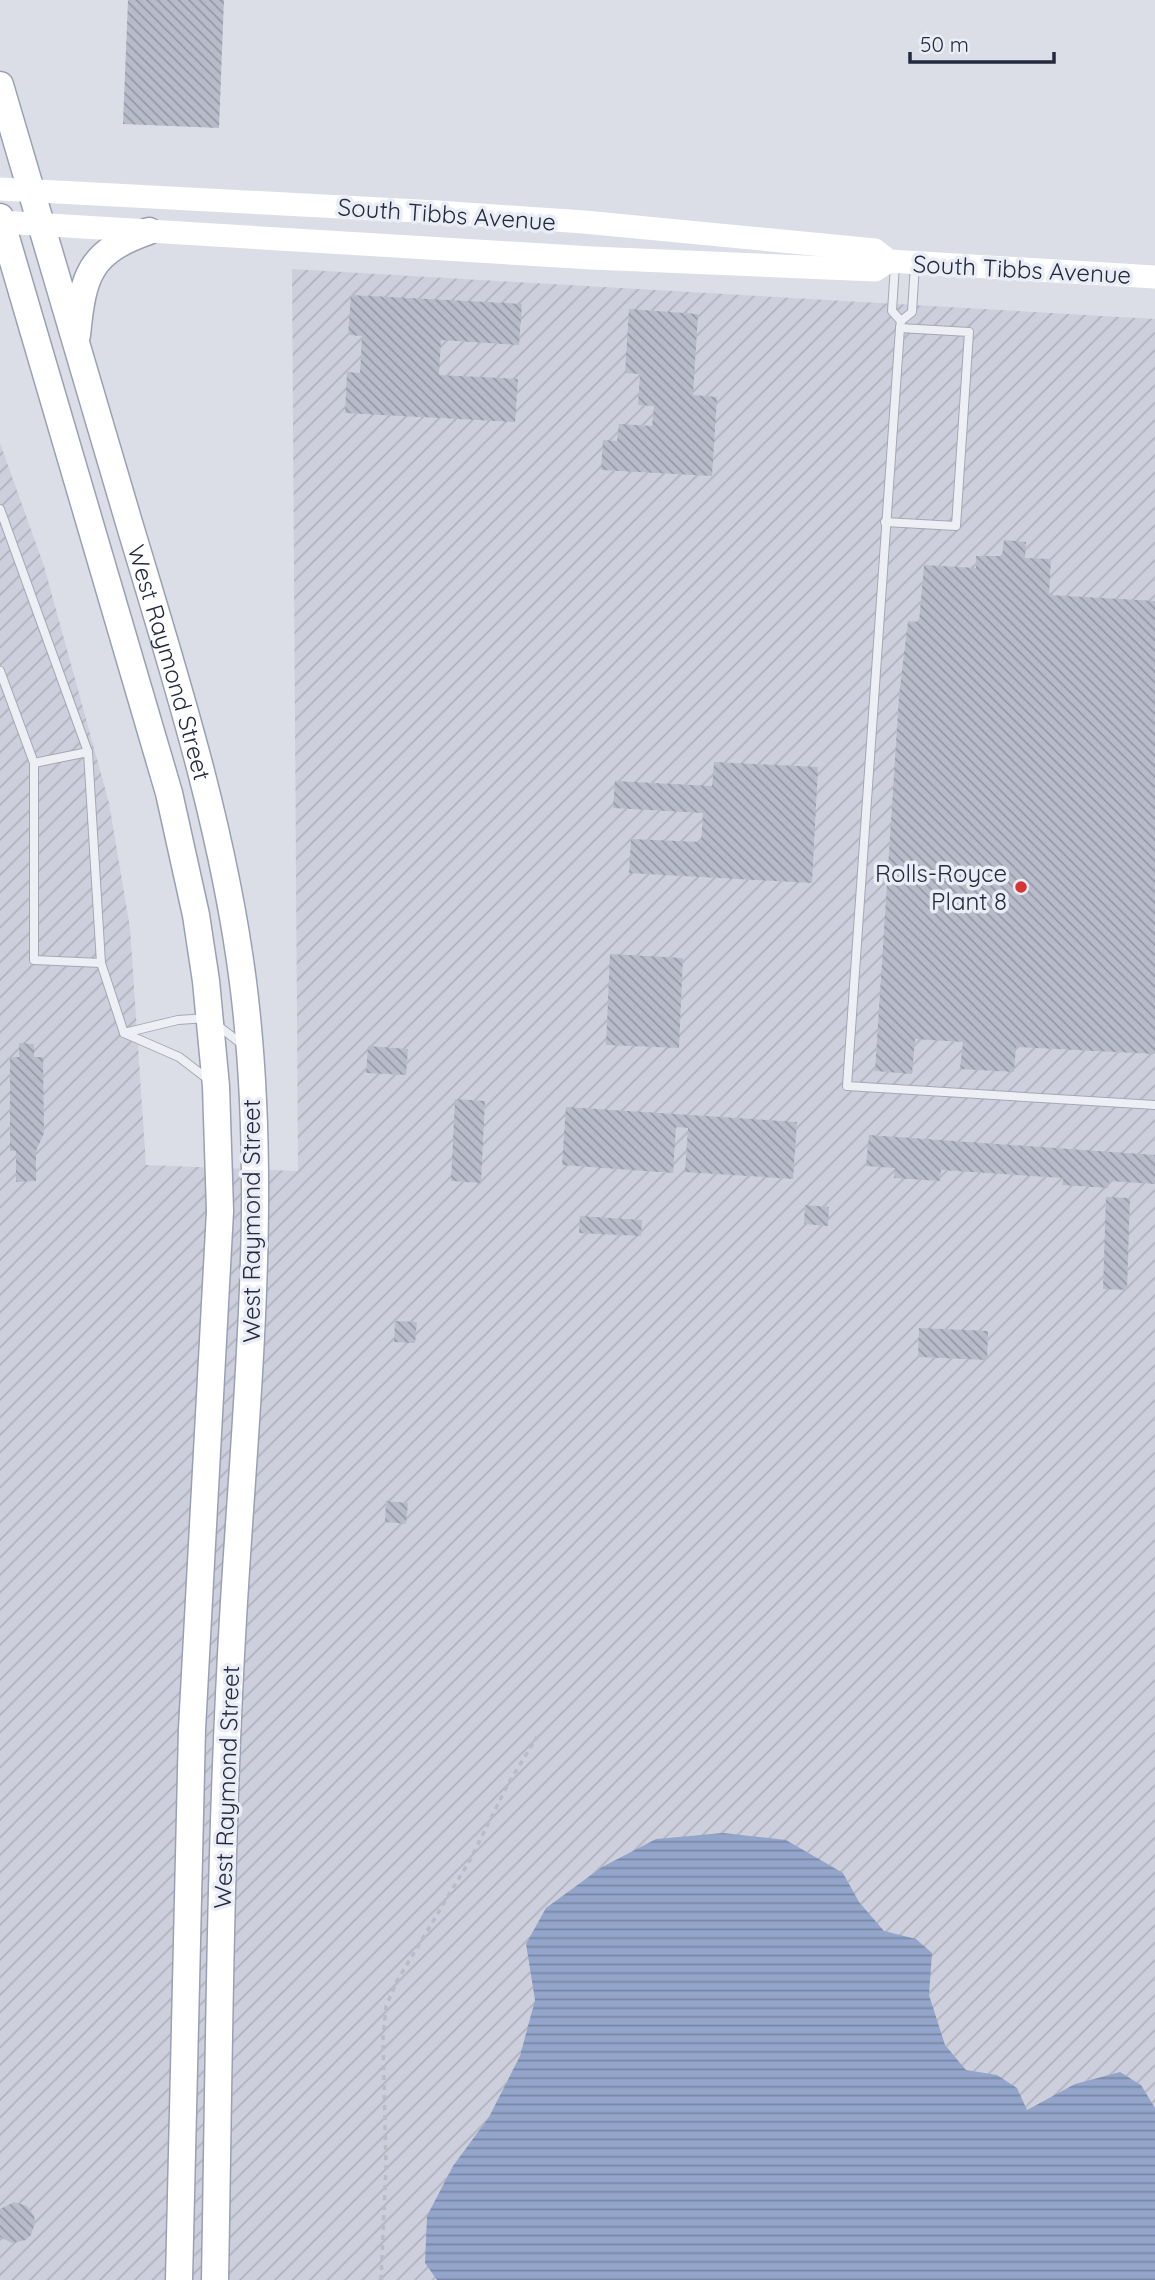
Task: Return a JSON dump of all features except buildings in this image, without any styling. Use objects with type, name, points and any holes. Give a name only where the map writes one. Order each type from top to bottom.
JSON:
[{"type":"main road","name":"West Raymond Street","points":[[0,85],[199,761],[228,891],[243,982],[250,1051],[256,1182],[251,1337],[225,1780],[215,2280]]},
{"type":"main road","name":"South Tibbs Avenue","points":[[0,189],[584,222],[875,250],[900,262]]},
{"type":"main road","name":"West Raymond Street","points":[[0,220],[169,793],[196,915],[206,981],[216,1086],[220,1211],[190,1776],[179,2280]]},
{"type":"main road","name":"South Tibbs Avenue","points":[[0,220],[578,257],[875,270],[900,262],[1155,277]]},
{"type":"main road","points":[[76,343],[86,280],[94,265],[108,250],[149,231]]},
{"type":"main road","points":[[0,281],[29,312]]},
{"type":"main road","points":[[190,1776],[225,1780]]},
{"type":"lane","points":[[900,262],[912,312],[900,325]]},
{"type":"lane","points":[[900,262],[892,311],[900,325],[847,1086],[1155,1105]]},
{"type":"lane","points":[[885,522],[956,526],[969,332],[900,325]]},
{"type":"lane","points":[[0,509],[88,752],[102,963],[124,1033],[179,1057],[216,1086]]},
{"type":"lane","points":[[0,671],[34,763],[34,960],[102,963]]},
{"type":"lane","points":[[34,763],[88,752]]},
{"type":"lane","points":[[124,1033],[178,1020],[208,1018],[250,1051]]},
{"type":"path","points":[[380,2280],[386,2166],[383,2039],[386,2006],[397,1981],[470,1860],[508,1784],[537,1737]]},
{"type":"shaded area","points":[[292,269],[1155,319],[1155,2280],[0,2280],[0,443],[44,566],[109,803],[130,928],[146,1165],[298,1171]]},
{"type":"water","points":[[723,1833],[786,1840],[843,1873],[859,1902],[884,1931],[916,1939],[932,1953],[929,1995],[945,2045],[966,2070],[997,2075],[1017,2088],[1027,2110],[1075,2084],[1120,2072],[1141,2085],[1155,2108],[1155,2280],[437,2280],[425,2263],[427,2216],[453,2166],[489,2117],[520,2056],[535,2000],[526,1944],[546,1908],[602,1867],[656,1839]]},
{"type":"place","name":"Rolls-Royce Plant 8","points":[[1021,887]]}]
